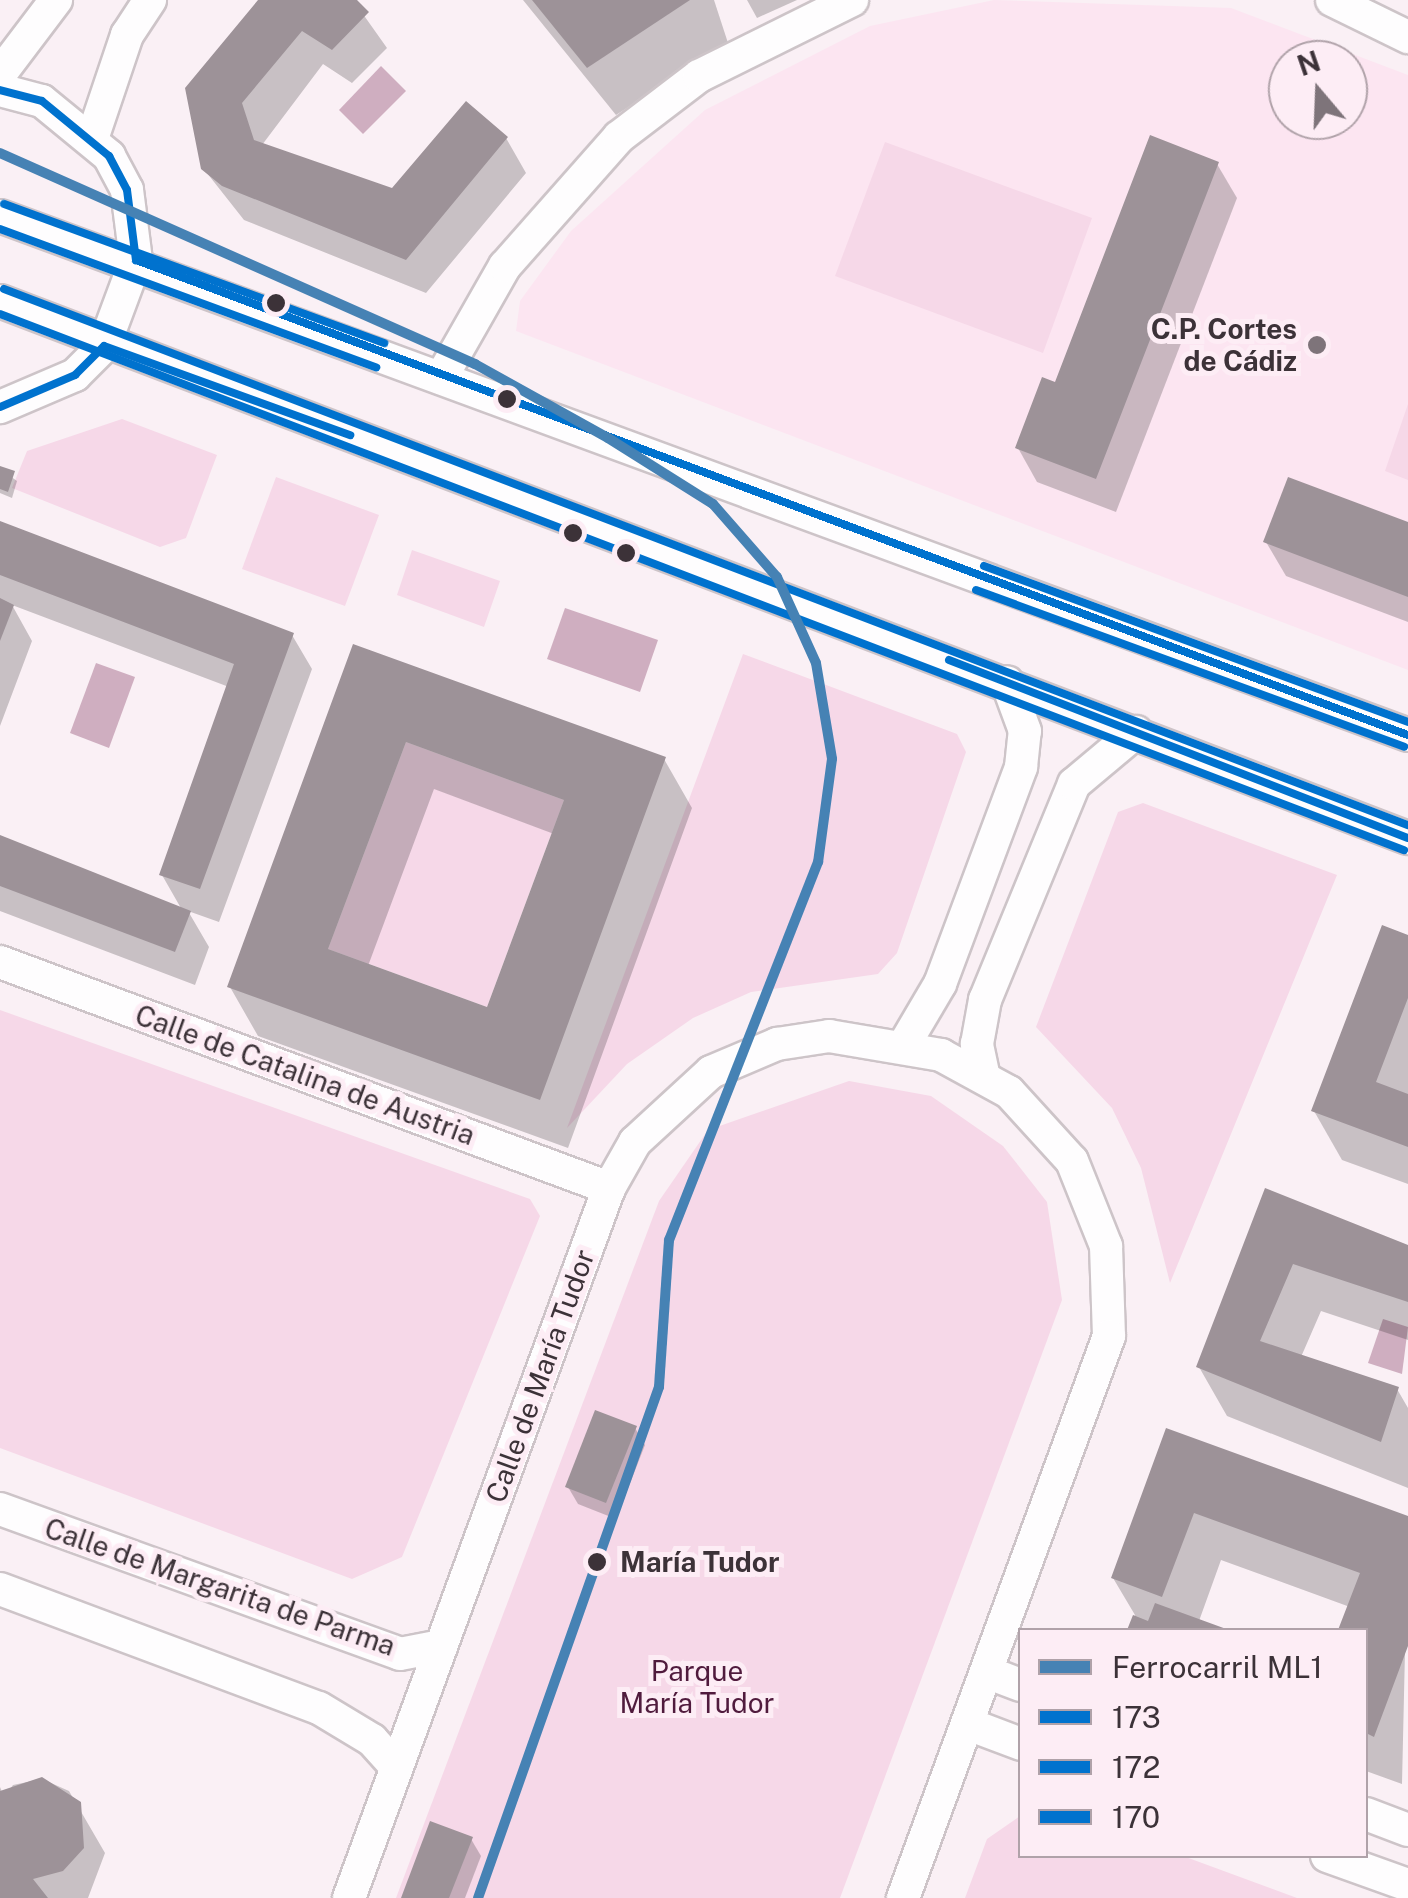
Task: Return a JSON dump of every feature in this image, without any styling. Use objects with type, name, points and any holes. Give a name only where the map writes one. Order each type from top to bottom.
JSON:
[{"type":"street","points":[[0,74],[56,0]]},
{"type":"street","points":[[92,136],[127,35],[150,0]]},
{"type":"street","points":[[440,378],[505,266],[620,137],[699,76],[852,0]]},
{"type":"street","points":[[1332,0],[1408,37]]},
{"type":"street","points":[[0,90],[42,100],[92,136],[126,190],[136,260],[104,346],[75,375],[0,408]]},
{"type":"street","points":[[0,216],[136,260],[440,378],[1408,736]]},
{"type":"street","points":[[0,301],[104,346],[1007,682],[1408,838]]},
{"type":"street","points":[[904,1045],[940,984],[1020,767],[1025,731],[1007,682]]},
{"type":"street","points":[[983,1073],[977,1044],[985,1000],[1074,784],[1136,732]]},
{"type":"street","name":"Calle de Catalina de Austria","points":[[0,962],[610,1188]]},
{"type":"street","name":"Calle de María Tudor","points":[[350,1898],[610,1188],[636,1142],[711,1072],[777,1044],[829,1036],[904,1045],[983,1073],[1072,1160],[1106,1246],[1109,1336],[989,1673],[903,1898]]},
{"type":"street","name":"Calle de Margarita de Parma","points":[[0,1509],[400,1654],[442,1646]]},
{"type":"street","points":[[0,1589],[319,1708],[372,1740],[396,1767]]},
{"type":"street","points":[[989,1673],[1018,1684]]},
{"type":"street","points":[[968,1724],[1018,1743]]},
{"type":"street","points":[[1368,1815],[1407,1826]]},
{"type":"street","points":[[1330,1858],[1391,1887]]},
{"type":"shaded area","points":[[994,0],[1231,8],[1316,40],[1268,40],[1268,140],[1368,140],[1368,60],[1408,75],[1408,670],[516,331],[520,301],[571,231],[705,110],[870,26]]},
{"type":"shaded area","points":[[381,66],[406,91],[363,134],[339,110]]},
{"type":"shaded area","points":[[565,608],[658,640],[640,692],[547,659]]},
{"type":"shaded area","points":[[96,663],[135,677],[109,748],[70,733]]},
{"type":"shaded area","points":[[1383,1319],[1408,1327],[1402,1374],[1368,1363]]},
{"type":"green space","points":[[885,142],[1092,218],[1043,353],[835,276]]},
{"type":"green space","points":[[1408,404],[1408,480],[1385,471]]},
{"type":"green space","points":[[122,419],[217,455],[186,538],[160,547],[12,488],[27,451]]},
{"type":"green space","points":[[276,477],[379,515],[345,606],[242,569]]},
{"type":"green space","points":[[412,550],[500,581],[484,627],[397,595]]},
{"type":"green space","points":[[743,654],[957,734],[966,752],[897,953],[878,974],[751,992],[693,1018],[627,1064],[567,1128]]},
{"type":"green space","points":[[406,742],[564,800],[487,1007],[328,949]]},
{"type":"green space","points":[[1143,803],[1337,875],[1170,1283],[1141,1168],[1112,1108],[1036,1027],[1118,812]]},
{"type":"green space","points":[[0,1010],[530,1199],[540,1216],[402,1557],[352,1579],[0,1448]]},
{"type":"green space","name":"Parque María Tudor","points":[[849,1081],[931,1096],[1003,1146],[1047,1202],[1062,1300],[840,1898],[396,1898],[659,1201],[708,1130]]},
{"type":"green space","points":[[1018,1817],[1018,1858],[1188,1858],[1297,1898],[965,1898],[987,1839]]},
{"type":"building","points":[[258,0],[357,0],[369,12],[332,50],[302,31],[242,103],[254,140],[392,188],[466,101],[508,137],[406,260],[222,186],[201,169],[185,88]]},
{"type":"building","points":[[532,0],[690,0],[587,68]]},
{"type":"building","points":[[1150,135],[1219,162],[1096,479],[1015,448],[1042,377],[1055,382]]},
{"type":"building","points":[[0,466],[15,471],[8,492],[0,489]]},
{"type":"building","points":[[1288,477],[1408,522],[1408,597],[1263,542]]},
{"type":"building","points":[[0,521],[294,633],[200,889],[159,875],[234,664],[0,575]]},
{"type":"building","points":[[0,598],[14,605],[0,641]]},
{"type":"building","points":[[353,644],[666,757],[540,1100],[227,987]],"holes":[[[406,742],[564,800],[487,1007],[328,949]]]},
{"type":"building","points":[[0,835],[191,911],[175,952],[0,886]]},
{"type":"building","points":[[1382,925],[1408,935],[1408,998],[1376,1082],[1408,1094],[1408,1147],[1311,1111]]},
{"type":"building","points":[[1265,1188],[1408,1245],[1408,1302],[1293,1264],[1260,1341],[1399,1387],[1381,1442],[1196,1367]]},
{"type":"building","points":[[595,1410],[637,1426],[606,1503],[565,1487]]},
{"type":"building","points":[[1166,1428],[1408,1516],[1408,1646],[1374,1737],[1368,1734],[1368,1628],[1339,1628],[1360,1573],[1194,1513],[1162,1597],[1111,1578]]},
{"type":"building","points":[[1155,1603],[1224,1628],[1128,1628],[1133,1615],[1148,1621]]},
{"type":"building","points":[[42,1777],[81,1802],[84,1848],[63,1871],[33,1879],[48,1898],[0,1898],[0,1791]]},
{"type":"building","points":[[430,1821],[473,1837],[449,1898],[401,1898]]},
{"type":"rail line","name":"ML1","points":[[0,153],[475,364],[608,438],[713,504],[777,577],[816,663],[832,759],[818,862],[669,1240],[659,1387],[478,1898]]},
{"type":"transit line","name":"173","points":[[0,90],[42,101],[109,156],[127,190],[136,260],[1408,735]]},
{"type":"transit line","name":"170","points":[[4,204],[384,343]]},
{"type":"transit line","name":"172","points":[[0,229],[376,367]]},
{"type":"transit line","name":"170","points":[[4,289],[1408,825]]},
{"type":"transit line","name":"172","points":[[0,314],[1404,850]]},
{"type":"transit line","name":"173","points":[[0,407],[75,375],[104,346],[350,435]]},
{"type":"transit line","name":"170","points":[[984,566],[1408,722]]},
{"type":"transit line","name":"172","points":[[976,590],[1404,747]]},
{"type":"transit line","name":"173","points":[[949,660],[1408,838]]},
{"type":"place","name":"C.P. Cortes de Cádiz","points":[[1317,345]]},
{"type":"place","name":"María Tudor","points":[[597,1562]]}]
